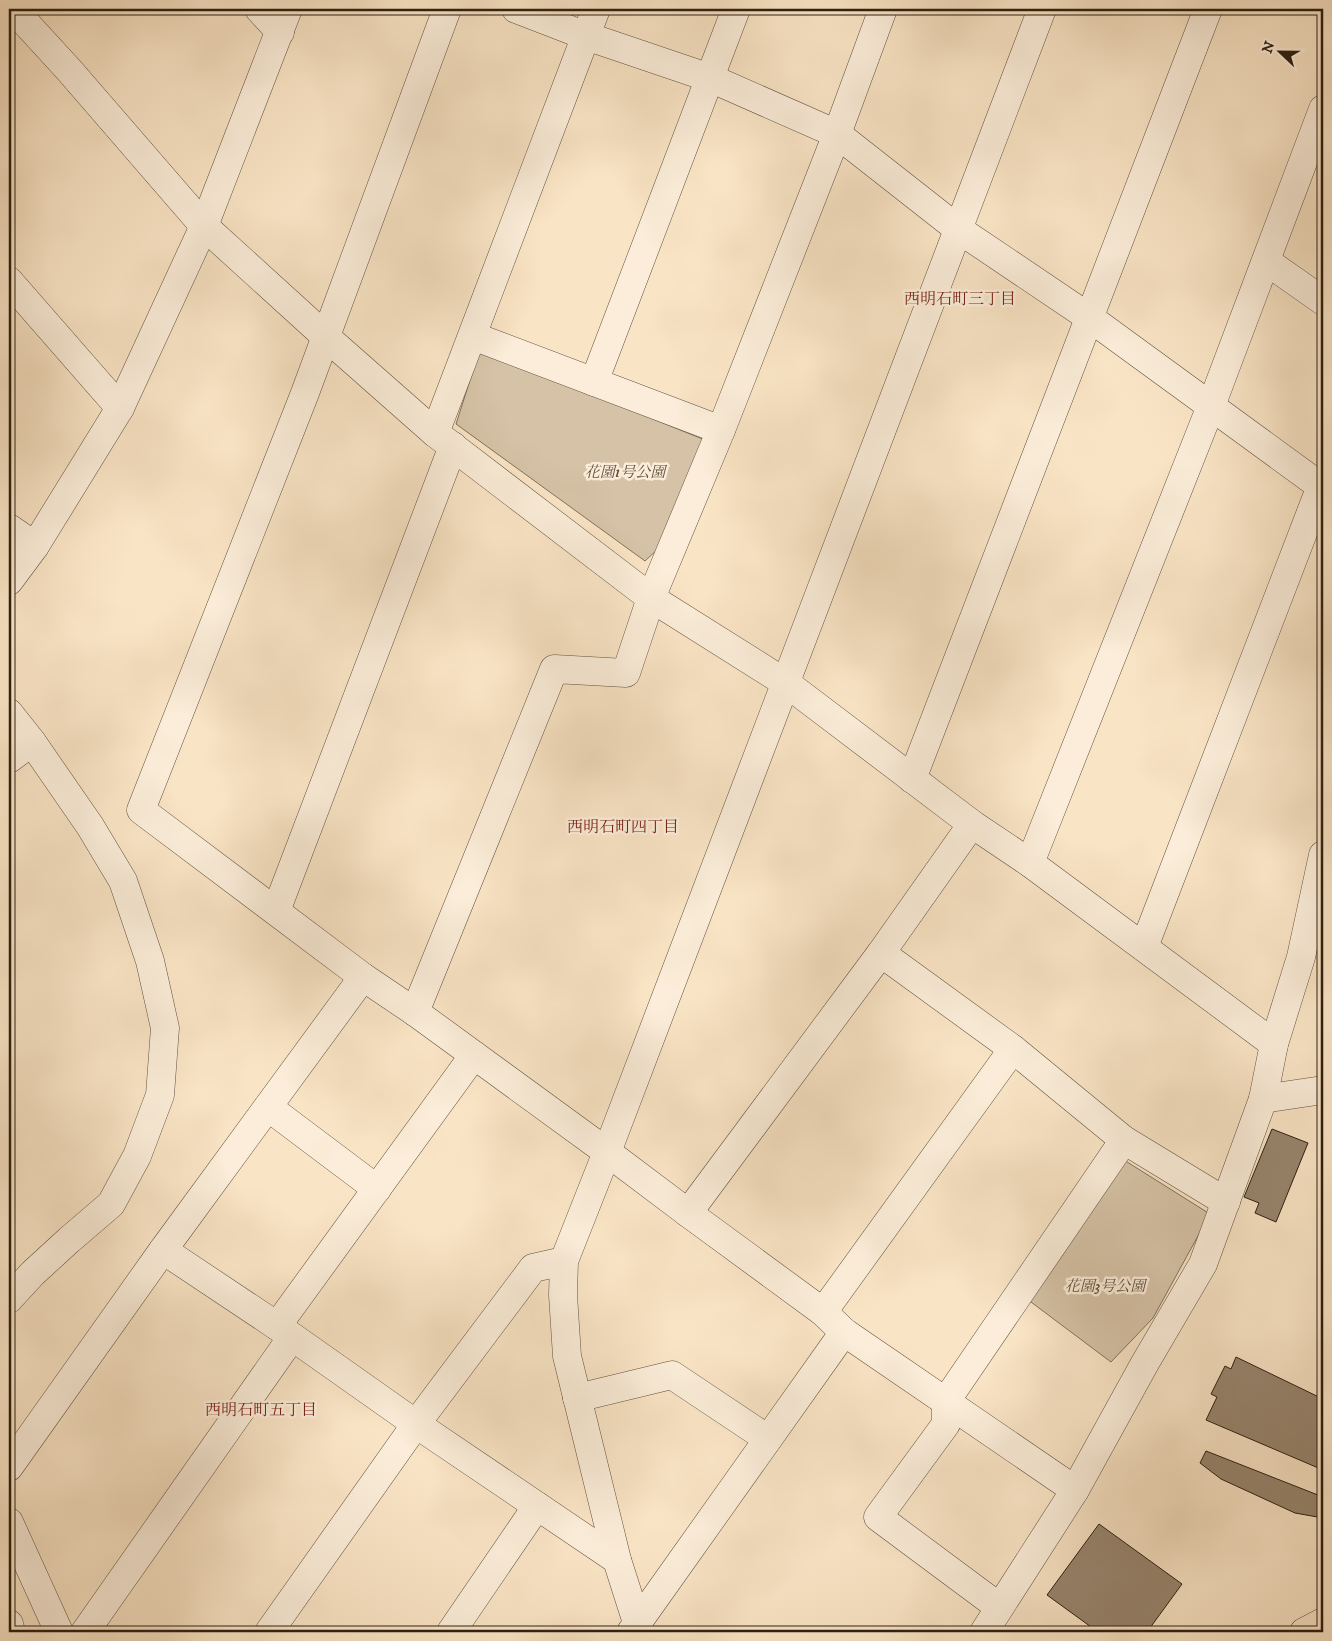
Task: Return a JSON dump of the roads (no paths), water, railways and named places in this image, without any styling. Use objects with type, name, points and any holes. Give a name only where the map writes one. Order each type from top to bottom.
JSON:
[{"type":"highway","points":[[1304,1632],[1323,1622]]},
{"type":"street","points":[[9,13],[13,9],[204,226],[444,439],[651,598],[786,683],[972,824],[1030,863],[1274,1044]]},
{"type":"street","points":[[9,581],[36,546],[120,408],[204,226],[284,20],[259,9]]},
{"type":"street","points":[[447,9],[305,392],[141,810],[363,977],[415,1012],[823,1312],[844,1332],[1075,1490]]},
{"type":"street","points":[[516,9],[586,36],[710,78],[837,134],[958,229],[1090,318],[1322,487],[1144,947]]},
{"type":"street","points":[[276,911],[444,439],[473,336],[596,9]]},
{"type":"street","points":[[594,382],[736,9]]},
{"type":"street","points":[[415,1012],[554,669],[626,674],[651,598],[722,430],[837,134],[883,9]]},
{"type":"street","points":[[636,1629],[617,1560],[567,1356],[563,1295],[564,1261],[1042,9]]},
{"type":"street","points":[[912,779],[1208,9]]},
{"type":"street","points":[[1030,863],[1212,406],[1323,109]]},
{"type":"street","points":[[1266,261],[1323,301]]},
{"type":"street","points":[[9,282],[120,408]]},
{"type":"street","points":[[473,336],[722,430]]},
{"type":"street","points":[[9,528],[36,546]]},
{"type":"street","points":[[9,713],[32,742],[90,826],[123,882],[150,961],[165,1028],[160,1095],[137,1156],[111,1204],[33,1273],[9,1299]]},
{"type":"street","points":[[9,759],[32,742]]},
{"type":"street","points":[[688,1214],[881,953],[972,824]]},
{"type":"street","points":[[984,1632],[1075,1490],[1145,1363],[1203,1264],[1263,1099],[1274,1044],[1301,957],[1323,855]]},
{"type":"street","points":[[881,953],[1013,1049],[1124,1140],[1226,1202]]},
{"type":"street","points":[[9,1467],[163,1250],[363,977]]},
{"type":"street","points":[[823,1312],[1013,1049]]},
{"type":"street","points":[[86,1632],[377,1189],[474,1055]]},
{"type":"street","points":[[1263,1099],[1323,1090]]},
{"type":"street","points":[[268,1107],[377,1189]]},
{"type":"street","points":[[999,1607],[878,1518],[946,1424],[946,1401],[1124,1140]]},
{"type":"street","points":[[163,1250],[285,1331],[416,1424],[617,1560]]},
{"type":"street","points":[[268,1632],[416,1424],[533,1268],[564,1261]]},
{"type":"street","points":[[636,1629],[844,1332]]},
{"type":"street","points":[[577,1398],[672,1375],[768,1439]]},
{"type":"street","points":[[451,1632],[537,1506]]},
{"type":"street","points":[[9,1522],[59,1632]]},
{"type":"street","points":[[9,1624],[11,1632]]},
{"type":"district","name":"西明石町三丁目","points":[[960,299]]},
{"type":"district","name":"西明石町四丁目","points":[[623,827]]},
{"type":"district","name":"西明石町五丁目","points":[[261,1410]]},
{"type":"park label","name":"花園1号公園","points":[[625,472]]},
{"type":"park label","name":"花園3号公園","points":[[1105,1286]]}]
